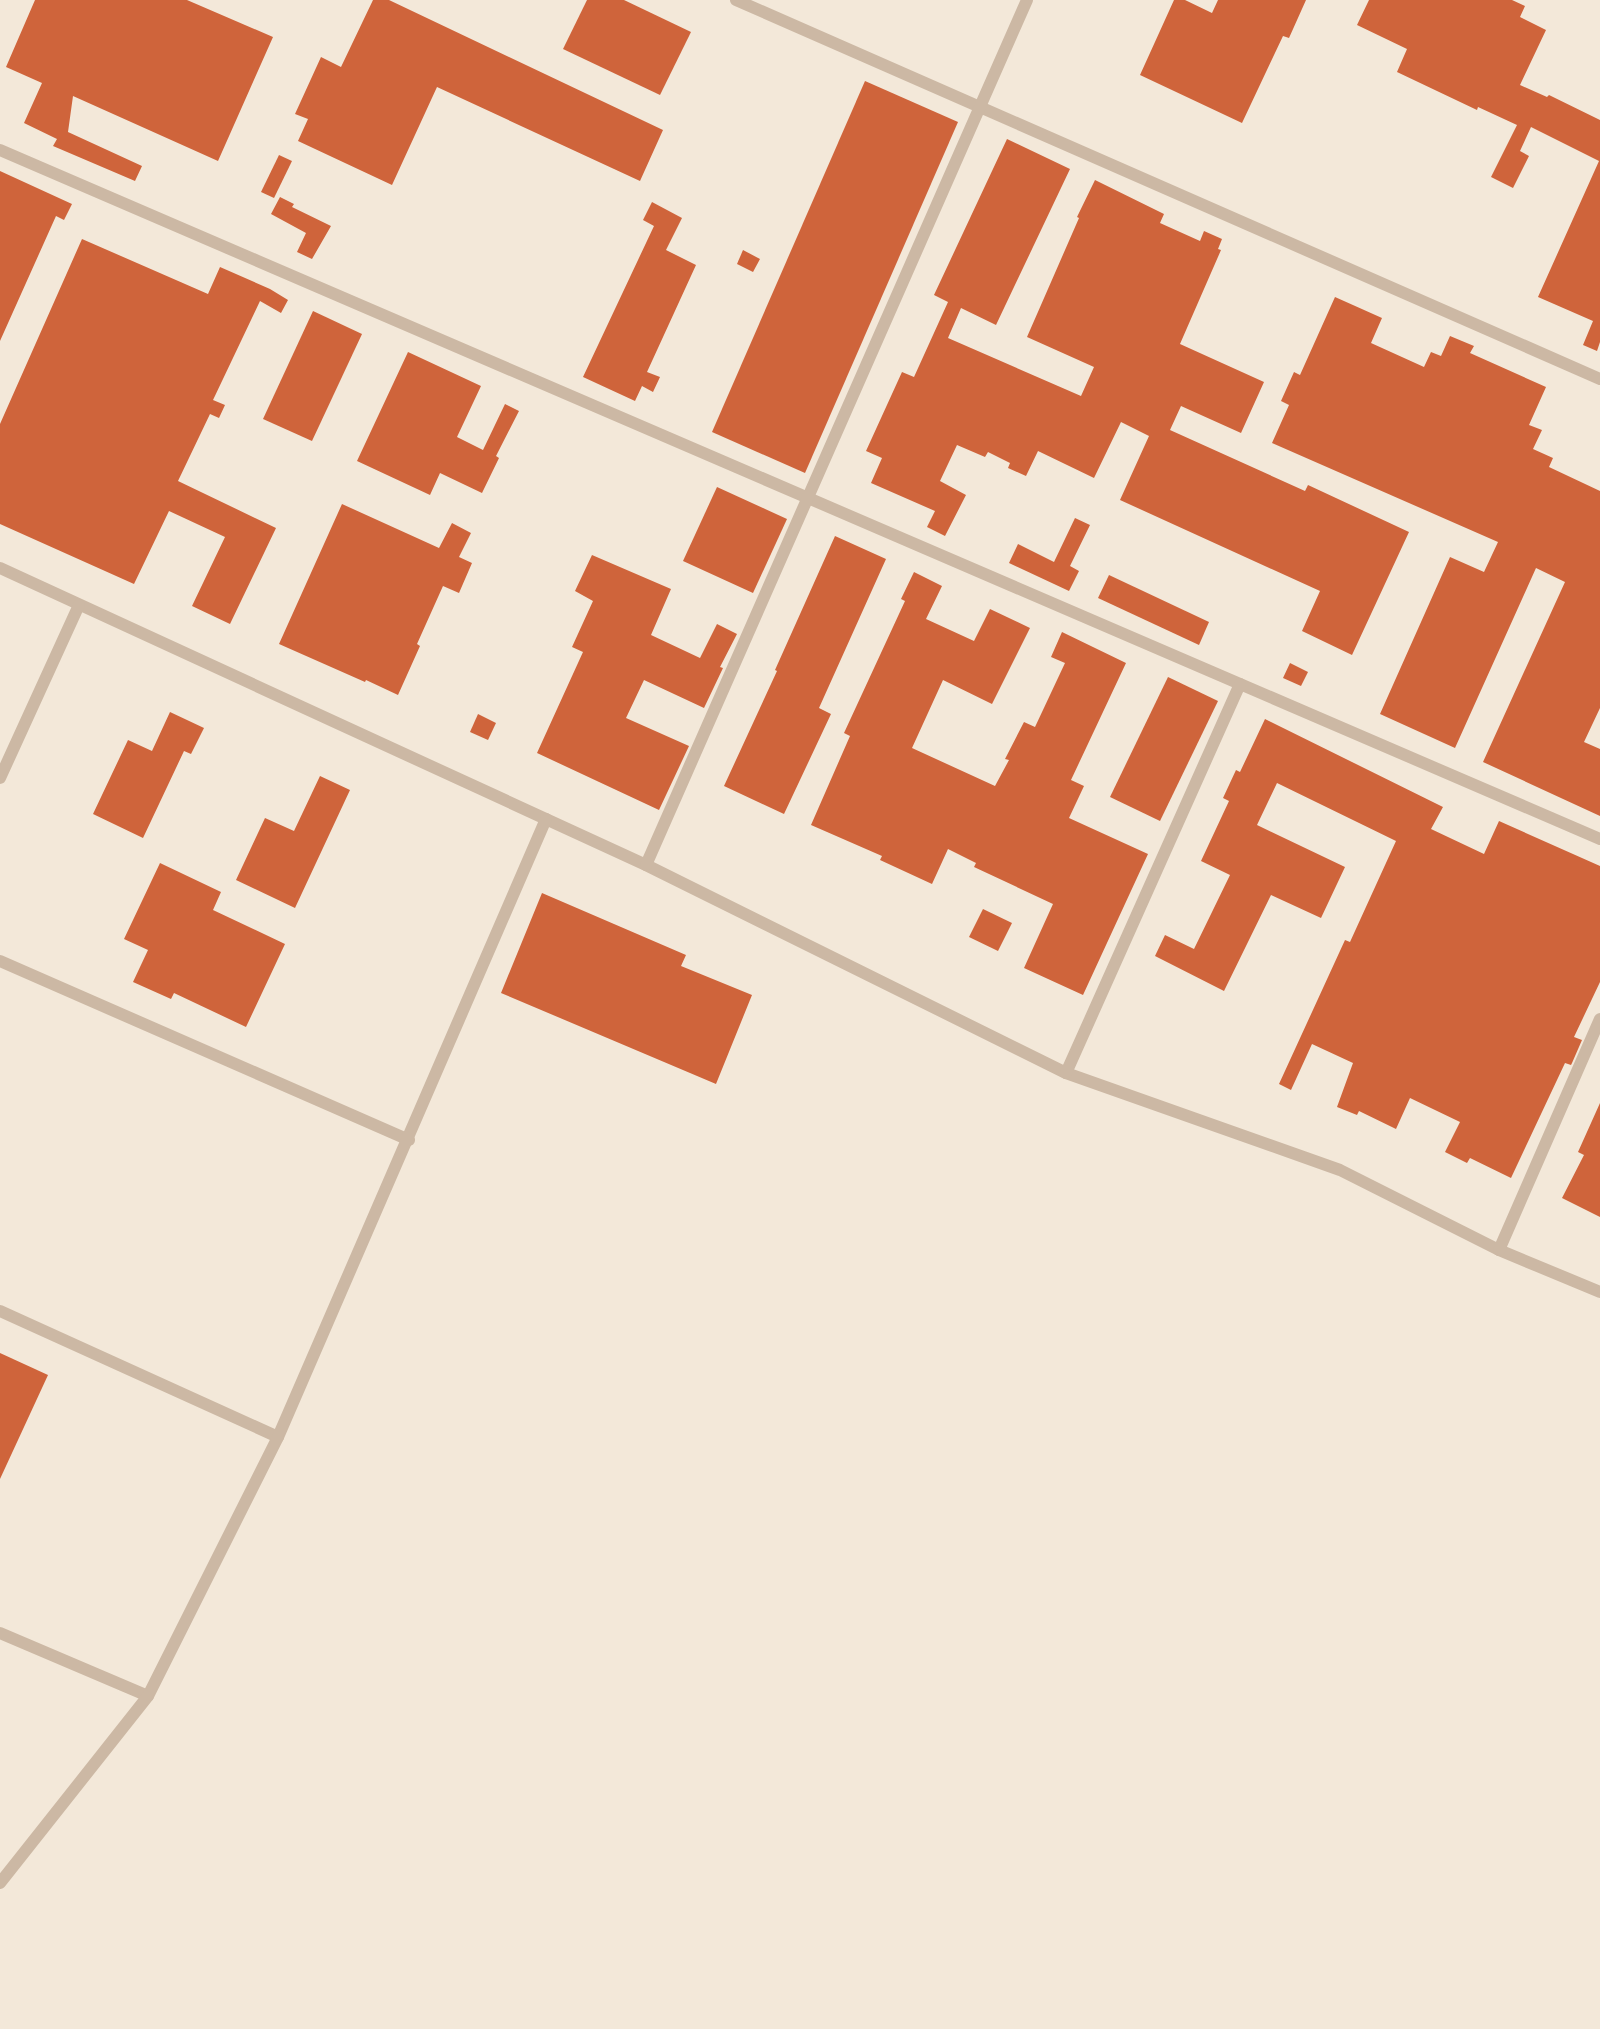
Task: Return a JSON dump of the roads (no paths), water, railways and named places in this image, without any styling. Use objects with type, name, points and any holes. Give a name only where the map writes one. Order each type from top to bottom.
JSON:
[{"type":"lane","points":[[736,0],[1600,380]]},
{"type":"lane","points":[[646,865],[1027,0]]},
{"type":"lane","points":[[0,150],[1600,839]]},
{"type":"lane","points":[[0,568],[646,865],[1066,1073],[1340,1170],[1499,1250],[1600,1292]]},
{"type":"lane","points":[[0,778],[79,605]]},
{"type":"lane","points":[[1066,1073],[1240,684]]},
{"type":"lane","points":[[0,1883],[148,1696],[278,1437],[546,819]]},
{"type":"lane","points":[[0,961],[408,1140]]},
{"type":"lane","points":[[1499,1250],[1600,1019]]},
{"type":"lane","points":[[0,1311],[278,1437]]},
{"type":"lane","points":[[0,1633],[148,1696]]}]
